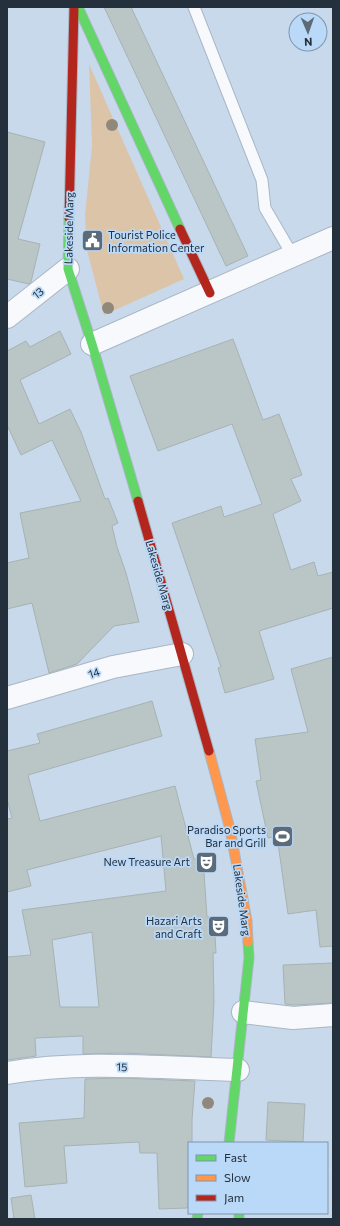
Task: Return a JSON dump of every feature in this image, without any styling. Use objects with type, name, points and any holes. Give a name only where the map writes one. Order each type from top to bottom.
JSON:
[{"type":"main road","name":"Lakeside Marg","points":[[74,7],[68,269],[92,344],[182,654],[230,829],[240,876],[247,921],[249,939],[248,958],[238,1070],[229,1142]]},
{"type":"main road","points":[[78,7],[210,293]]},
{"type":"street","points":[[92,344],[333,238]]},
{"type":"street","name":"13","points":[[7,317],[68,269]]},
{"type":"street","name":"14","points":[[7,698],[113,667],[182,654]]},
{"type":"street","points":[[242,1012],[293,1018],[333,1015]]},
{"type":"street","name":"15","points":[[7,1073],[26,1070],[98,1066],[238,1070]]},
{"type":"lane","points":[[194,7],[262,180],[265,208],[293,256]]},
{"type":"shaded area","points":[[89,64],[184,279],[104,315],[87,250],[85,215],[92,146]]},
{"type":"building","points":[[104,7],[131,7],[248,256],[226,266]]},
{"type":"building","points":[[7,132],[45,142],[18,239],[40,244],[31,282],[29,284],[7,279]]},
{"type":"building","points":[[60,331],[71,354],[20,380],[39,424],[70,409],[81,432],[105,499],[108,498],[118,523],[112,526],[139,622],[114,626],[77,664],[49,673],[32,603],[7,609],[7,563],[29,558],[20,513],[81,501],[52,440],[21,455],[7,425],[7,351],[26,341],[30,347]]},
{"type":"building","points":[[233,339],[263,420],[279,414],[302,475],[291,479],[301,501],[273,514],[291,570],[314,562],[318,576],[333,572],[333,608],[259,631],[274,679],[225,693],[218,668],[221,667],[172,523],[221,506],[224,517],[262,504],[232,424],[158,451],[130,376]]},
{"type":"building","points":[[333,657],[333,946],[320,947],[316,910],[288,914],[277,836],[268,838],[256,781],[261,780],[255,739],[308,732],[291,669]]},
{"type":"building","points":[[152,701],[162,736],[28,775],[40,821],[175,786],[194,859],[203,858],[207,917],[214,917],[216,953],[213,953],[214,1002],[211,1057],[122,1053],[83,1054],[83,1036],[35,1038],[36,1056],[7,1060],[7,957],[31,955],[22,910],[166,891],[161,836],[27,870],[31,886],[7,892],[7,819],[12,818],[7,799],[7,751],[40,743],[37,734]],"holes":[[[92,932],[99,1007],[60,1007],[52,940]]]},
{"type":"building","points":[[333,963],[333,1003],[285,1004],[283,965]]},
{"type":"building","points":[[122,1078],[195,1081],[192,1142],[188,1142],[187,1208],[159,1209],[157,1153],[140,1153],[139,1142],[64,1146],[67,1183],[25,1187],[19,1123],[84,1118],[85,1079]]},
{"type":"building","points":[[268,1102],[305,1104],[303,1142],[266,1140]]},
{"type":"building","points":[[31,1195],[35,1219],[14,1219],[11,1198]]},
{"type":"traffic: fast","points":[[78,7],[180,229]]},
{"type":"traffic: fast","points":[[69,218],[68,269],[92,344],[138,501]]},
{"type":"traffic: fast","points":[[229,1142],[249,958],[248,942]]},
{"type":"traffic: fast","points":[[197,1219],[198,1214]]},
{"type":"traffic: fast","points":[[239,1214],[239,1219]]},
{"type":"traffic: slow","points":[[209,751],[230,829],[247,921],[248,942]]},
{"type":"traffic: jam","points":[[69,218],[74,7]]},
{"type":"traffic: jam","points":[[180,229],[210,293]]},
{"type":"traffic: jam","points":[[138,501],[209,751]]},
{"type":"place","name":"Tourist Police Information Center","points":[[92,241]]},
{"type":"place","name":"Paradiso Sports Bar and Grill","points":[[282,836]]},
{"type":"place","name":"New Treasure Art","points":[[206,862]]},
{"type":"place","name":"Hazari Arts and Craft","points":[[218,927]]}]
